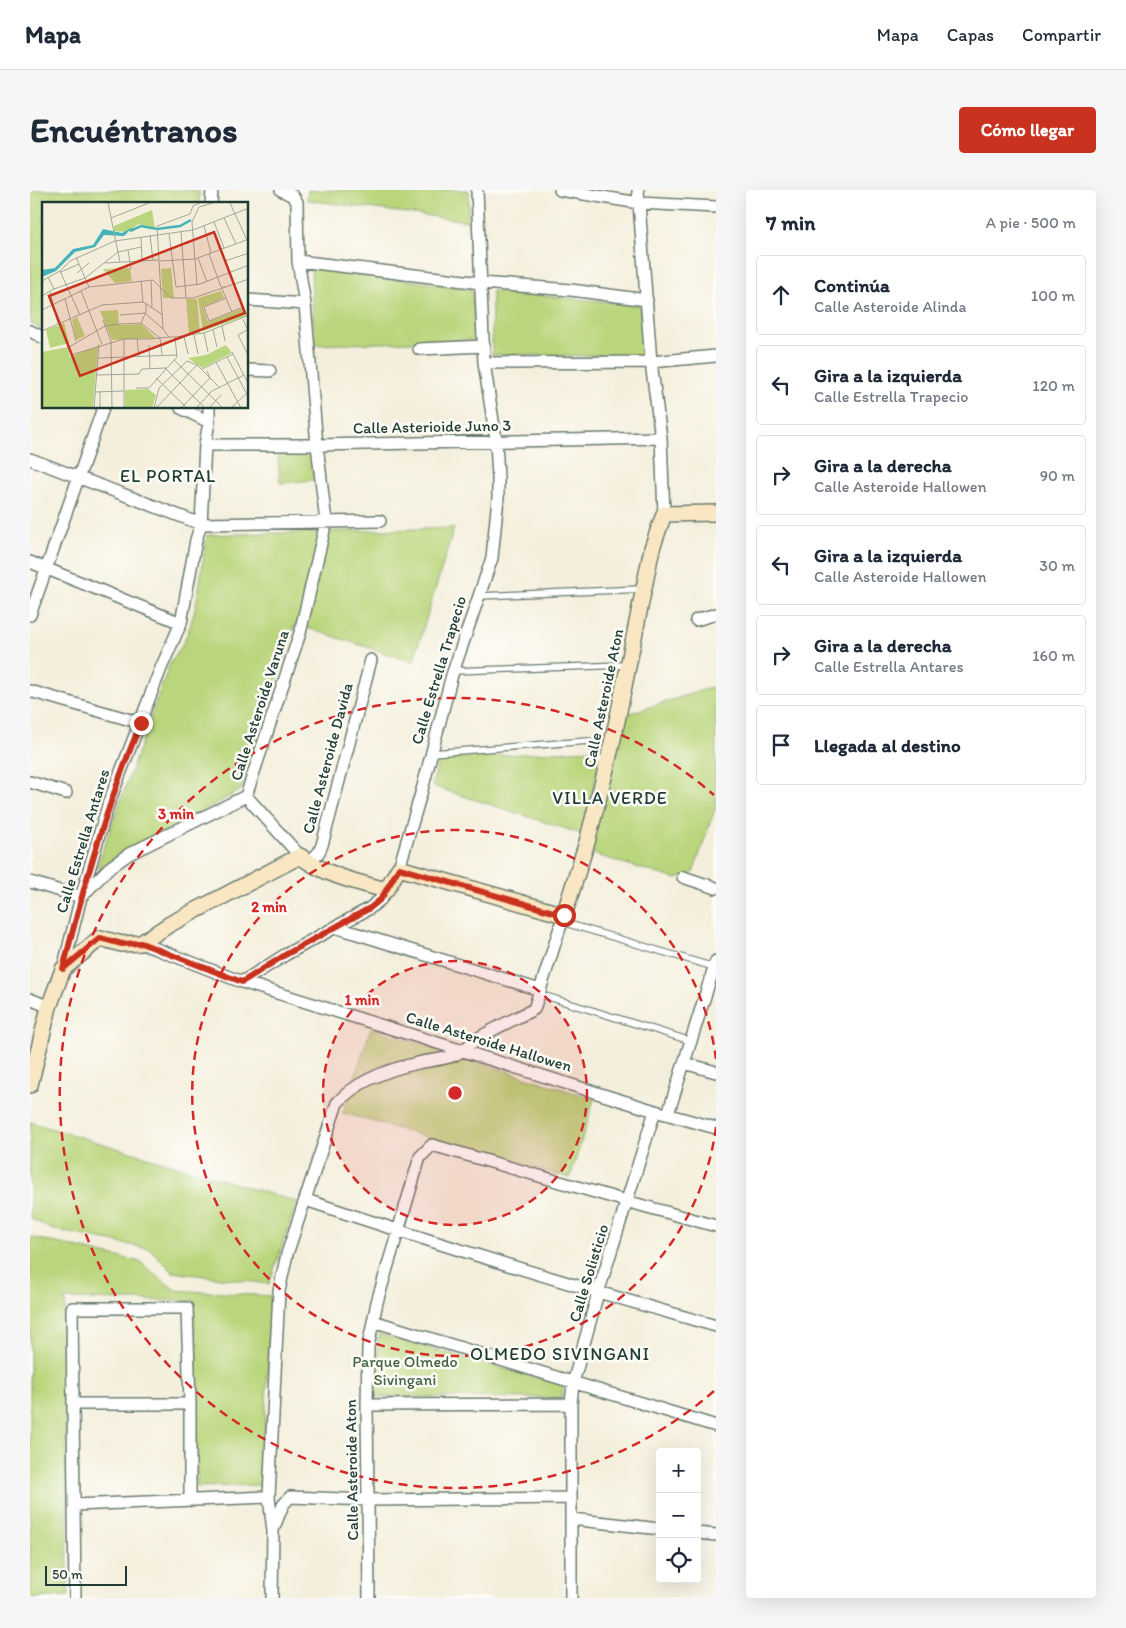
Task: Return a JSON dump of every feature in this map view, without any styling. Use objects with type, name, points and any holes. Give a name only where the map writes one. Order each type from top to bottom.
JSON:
[{"type":"street","name":"Calle Asteroide Varuna","points":[[81,897],[109,868],[129,854],[246,796],[300,633],[326,522],[317,445],[305,304],[298,260],[297,202],[294,196],[281,190]]},
{"type":"street","name":"Calle Estrella Trapecio","points":[[242,982],[285,955],[370,908],[381,899],[399,868],[454,672],[492,558],[498,498],[496,440],[484,363],[477,190]]},
{"type":"street","points":[[560,190],[639,203],[716,207]]},
{"type":"street","points":[[638,190],[651,362],[661,438],[664,514],[716,513]]},
{"type":"street","points":[[298,260],[481,283],[571,290],[647,300]]},
{"type":"street","points":[[249,300],[305,304]]},
{"type":"street","points":[[30,332],[42,337]]},
{"type":"street","points":[[419,349],[484,346]]},
{"type":"street","points":[[484,363],[651,362],[716,356]]},
{"type":"street","points":[[249,370],[270,371]]},
{"type":"street","points":[[30,615],[102,409]]},
{"type":"street","points":[[183,409],[210,422]]},
{"type":"street","name":"Calle Estrella Antares","points":[[30,1083],[49,1006],[63,969],[81,897],[108,805],[161,668],[181,623],[196,540],[201,524],[205,445],[210,422],[209,409]]},
{"type":"street","name":"Calle Asterioide Juno 3","points":[[205,445],[317,445],[661,438]]},
{"type":"street","points":[[30,459],[201,524],[380,522]]},
{"type":"street","name":"Calle Asteroide Aton","points":[[273,1532],[269,1497],[279,1291],[287,1254],[337,1103],[356,1086],[387,1072],[418,1063],[446,1058],[461,1051],[476,1039],[534,1009],[587,842],[606,770],[652,548],[664,514]]},
{"type":"street","points":[[30,562],[181,623]]},
{"type":"street","points":[[696,620],[716,614]]},
{"type":"street","name":"Calle Asteroide Davida","points":[[141,943],[170,924],[319,852],[371,660]]},
{"type":"street","points":[[30,691],[141,723]]},
{"type":"street","points":[[30,782],[66,793]]},
{"type":"street","points":[[246,796],[305,859],[350,880],[386,890]]},
{"type":"street","points":[[399,868],[563,919]]},
{"type":"street","points":[[683,877],[716,888]]},
{"type":"street","points":[[30,882],[81,897]]},
{"type":"street","points":[[335,927],[540,992]]},
{"type":"street","name":"Calle Asteroide Hallowen","points":[[63,969],[100,938],[122,944],[141,943],[242,982],[655,1111],[716,1128]]},
{"type":"street","points":[[668,1114],[691,1041],[712,986],[715,964]]},
{"type":"street","points":[[30,1000],[49,1006]]},
{"type":"street","points":[[684,1063],[716,1072]]},
{"type":"street","name":"Calle Solisticio","points":[[571,1598],[571,1404],[573,1383],[598,1293],[655,1111]]},
{"type":"street","name":"Calle Asteroide Aton","points":[[369,1598],[368,1348],[377,1302],[420,1157],[432,1144],[626,1202]]},
{"type":"street","points":[[306,1200],[398,1232],[598,1293],[716,1326]]},
{"type":"street","points":[[626,1202],[716,1226]]},
{"type":"street","points":[[76,1598],[72,1308],[187,1308],[190,1500]]},
{"type":"street","points":[[372,1321],[716,1426]]},
{"type":"street","points":[[73,1404],[190,1404]]},
{"type":"street","points":[[367,1405],[571,1404]]},
{"type":"street","points":[[74,1505],[269,1497]]},
{"type":"street","points":[[272,1598],[273,1532],[280,1512],[290,1497],[369,1500],[571,1498]]},
{"type":"street","points":[[571,1519],[656,1529]]},
{"type":"street","points":[[701,1533],[716,1535]]},
{"type":"lane","points":[[479,596],[644,589]]},
{"type":"lane","points":[[454,672],[629,665]]},
{"type":"lane","points":[[432,753],[588,741],[606,770]]},
{"type":"lane","points":[[563,919],[715,964]]},
{"type":"lane","points":[[540,992],[691,1041]]},
{"type":"green space","points":[[30,190],[199,190],[199,202],[42,202],[42,329],[30,323]]},
{"type":"green space","points":[[308,190],[469,190],[468,221],[307,200]]},
{"type":"green space","points":[[311,267],[472,289],[475,340],[314,345]]},
{"type":"green space","points":[[492,291],[640,305],[644,356],[492,355]]},
{"type":"green space","points":[[312,452],[314,480],[280,483],[278,454]]},
{"type":"green space","points":[[454,528],[413,662],[295,624],[241,790],[96,869],[170,663],[187,636],[200,585],[207,535]]},
{"type":"green space","points":[[716,686],[716,806],[693,873],[676,879],[590,853],[624,715]]},
{"type":"green space","points":[[603,749],[582,834],[432,786],[439,759]]},
{"type":"green space","points":[[371,1028],[594,1099],[570,1178],[343,1113]]},
{"type":"green space","points":[[30,1122],[297,1202],[269,1284],[173,1272],[150,1249],[51,1229],[30,1218]]},
{"type":"green space","points":[[30,1237],[140,1262],[175,1290],[271,1296],[262,1485],[197,1487],[194,1301],[65,1299],[68,1596],[30,1598]]},
{"type":"green space","name":"Parque Olmedo Sivingani","points":[[379,1334],[563,1385],[562,1398],[374,1397]]},
{"type":"district","name":"EL PORTAL","points":[[168,476]]},
{"type":"district","name":"VILLA VERDE","points":[[610,798]]},
{"type":"district","name":"OLMEDO SIVINGANI","points":[[560,1354]]},
{"type":"route","points":[[141,723],[108,805],[81,897],[63,969],[100,938],[122,944],[141,943],[242,982],[285,955],[370,908],[381,899],[399,868],[564,915]]}]
